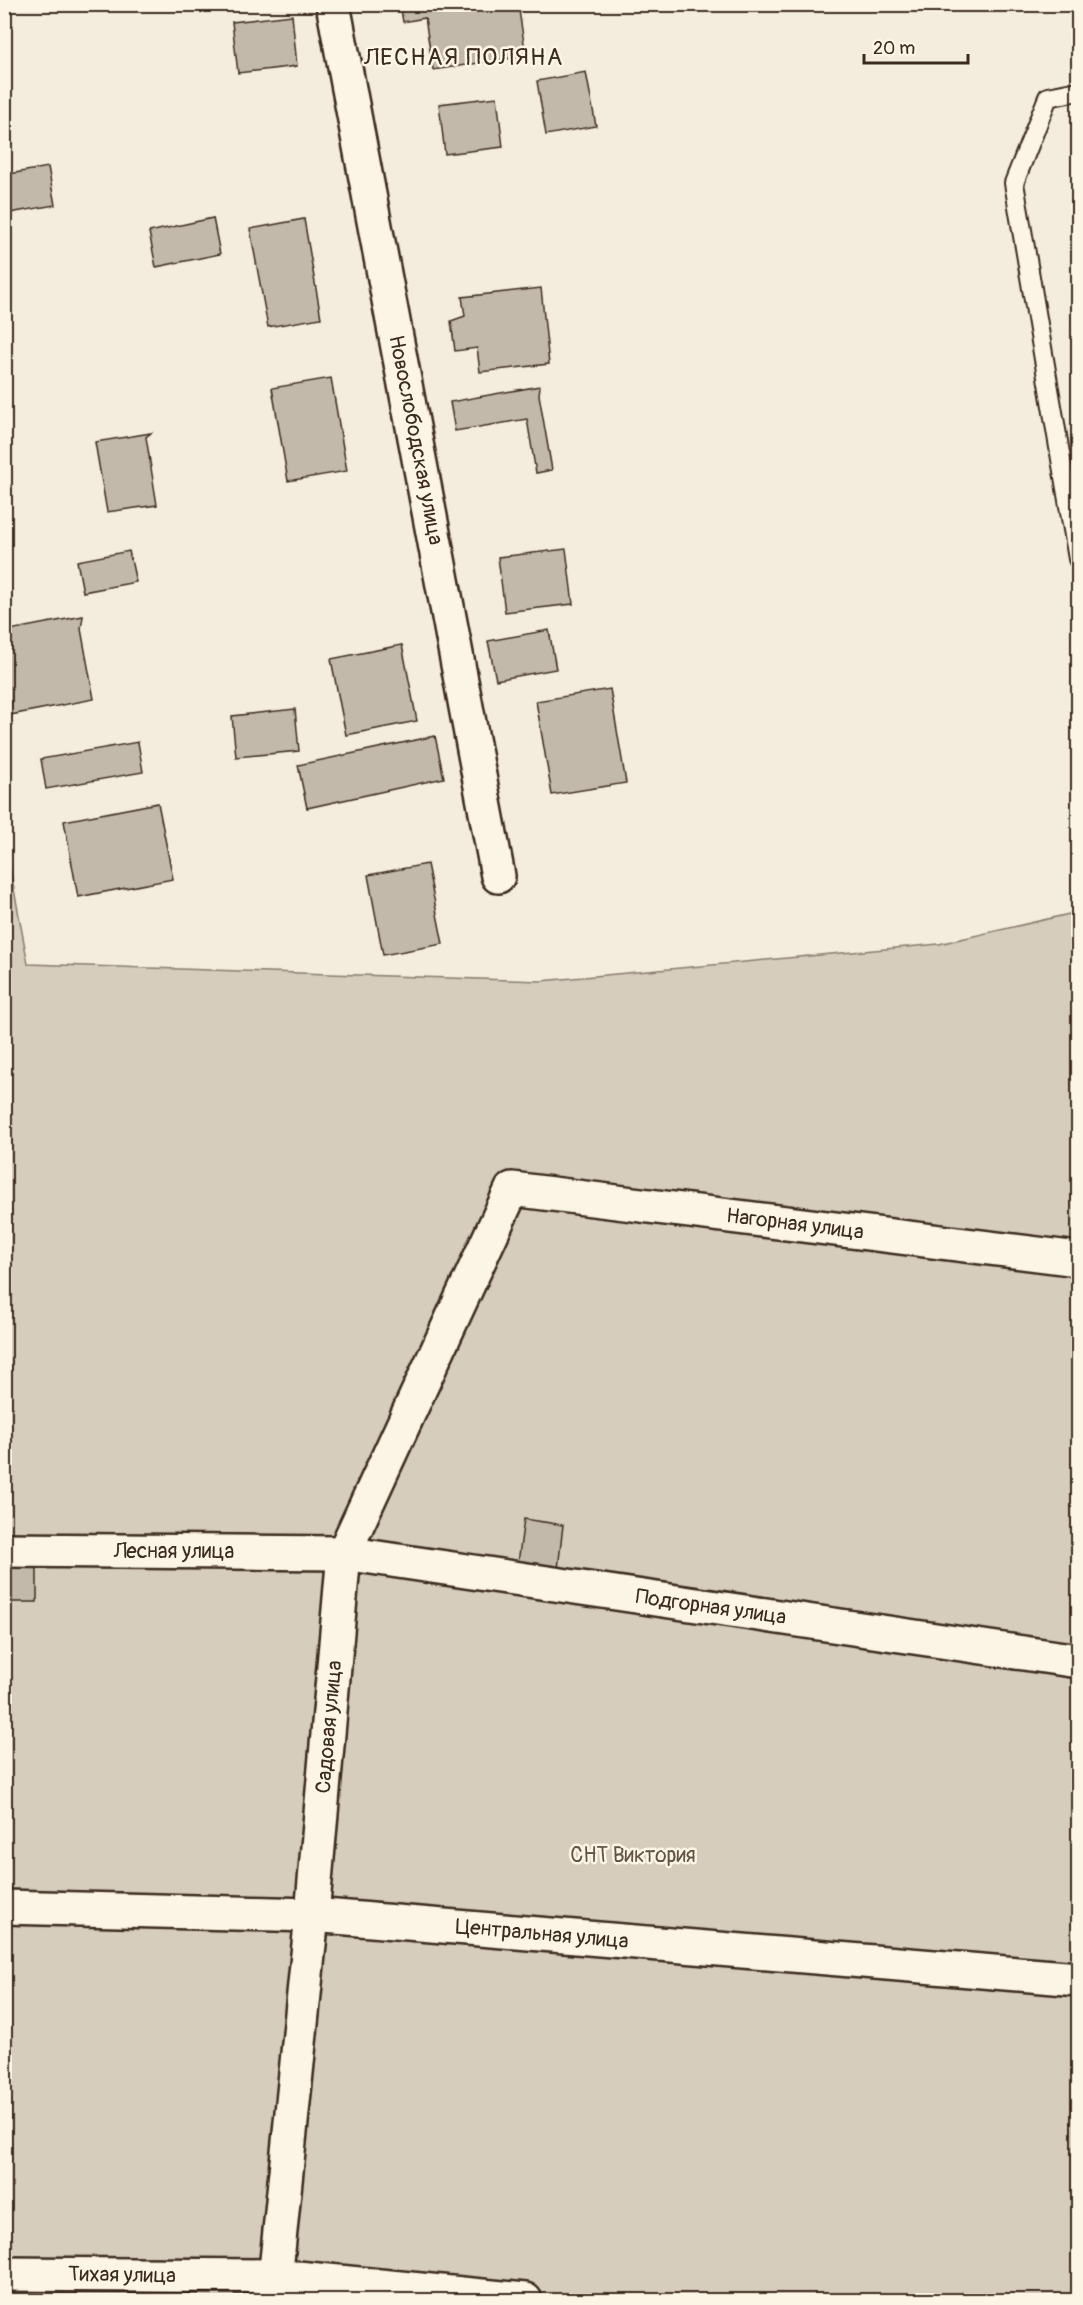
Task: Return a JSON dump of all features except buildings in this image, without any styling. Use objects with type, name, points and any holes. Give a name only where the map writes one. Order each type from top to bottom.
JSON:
[{"type":"street","name":"Новослободская улица","points":[[333,4],[498,876]]},
{"type":"street","name":"Нагорная улица","points":[[512,1189],[1078,1259]]},
{"type":"street","name":"Садовая улица","points":[[275,2288],[312,1915],[344,1553],[512,1189]]},
{"type":"street","name":"Лесная улица","points":[[4,1550],[344,1553]]},
{"type":"street","name":"Подгорная улица","points":[[344,1553],[1078,1661]]},
{"type":"street","name":"Центральная улица","points":[[4,1907],[312,1915],[1078,1979]]},
{"type":"street","name":"Тихая улица","points":[[4,2274],[525,2301]]},
{"type":"lane","points":[[1078,91],[1048,97],[1014,183],[1078,559]]},
{"type":"green space","name":"СНТ Виктория","points":[[4,836],[28,964],[541,981],[939,944],[1078,912],[1078,2300],[5,2300]]},
{"type":"district","name":"ЛЕСНАЯ ПОЛЯНА","points":[[464,57]]}]
